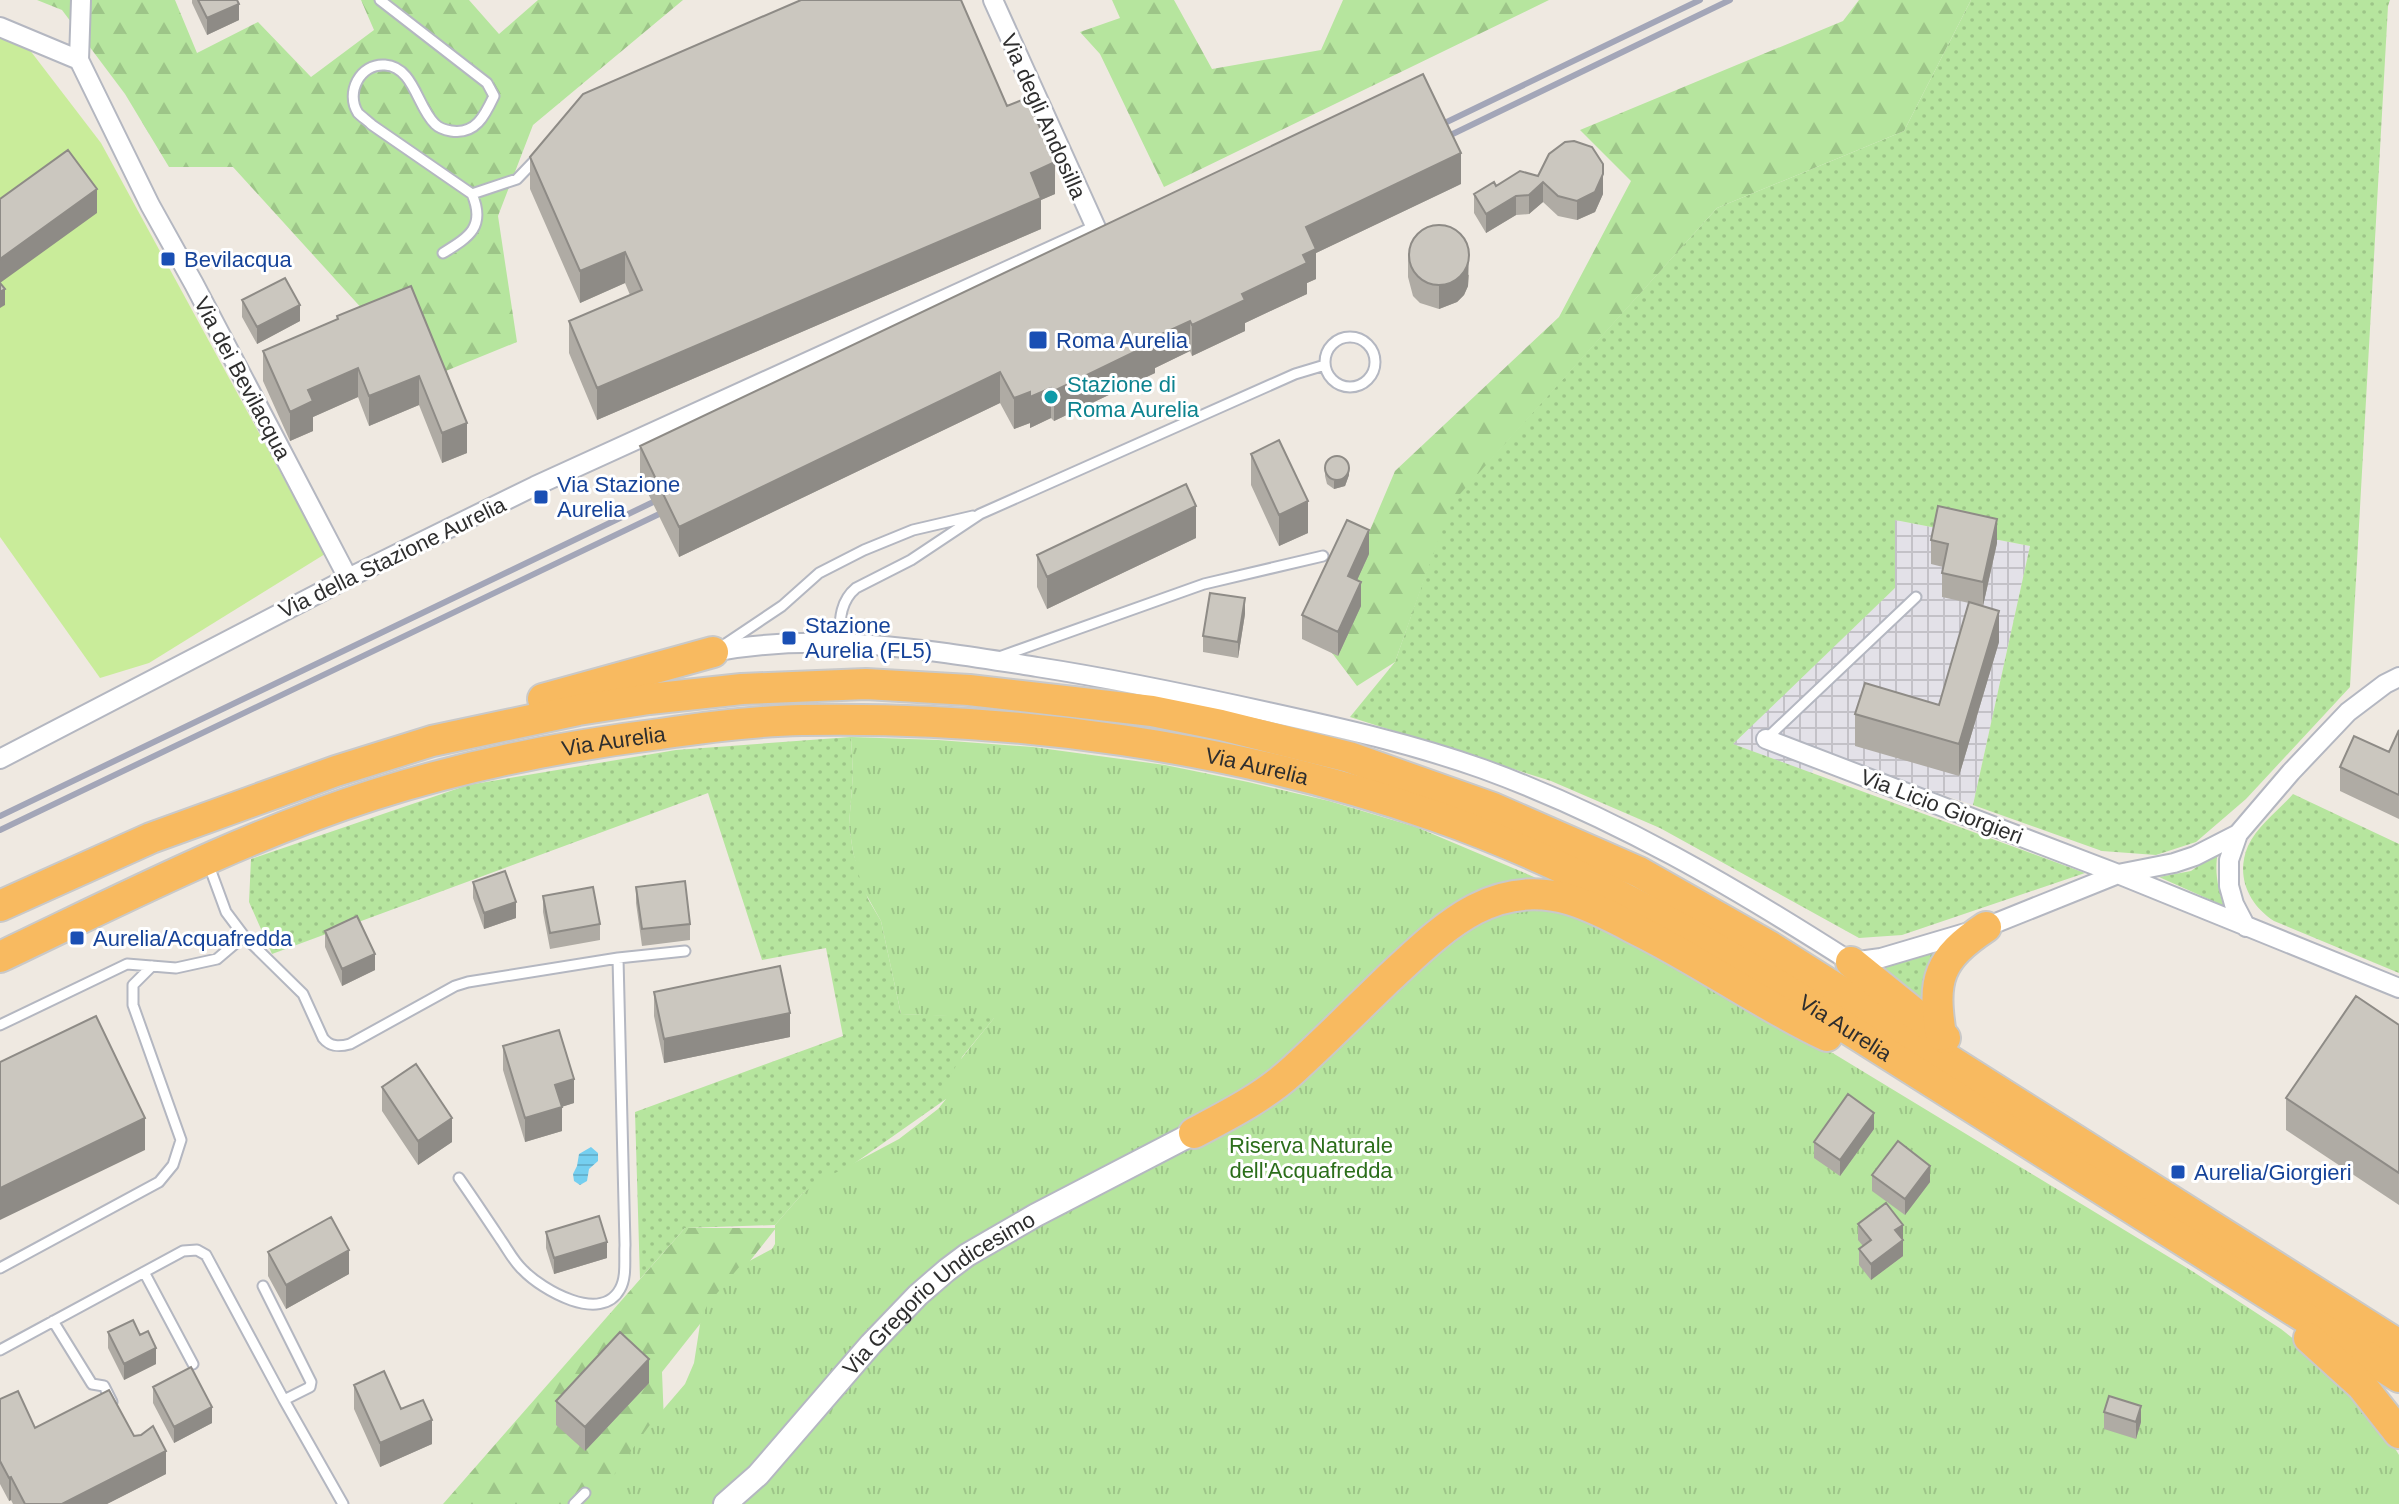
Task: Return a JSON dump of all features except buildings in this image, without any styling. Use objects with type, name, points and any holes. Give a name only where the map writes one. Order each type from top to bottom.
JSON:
[{"type":"highway","points":[[432,741],[534,702],[713,652]]},
{"type":"highway","name":"Via Aurelia","points":[[0,906],[104,857],[298,784],[432,741],[578,710],[742,689],[866,684],[969,690],[1129,708],[1221,725],[1349,757],[1493,808],[1664,885],[1769,946],[2399,1345]]},
{"type":"highway","name":"Via Aurelia","points":[[0,957],[206,860],[304,819],[376,794],[501,761],[633,737],[804,720],[943,724],[1094,737],[1205,755],[1312,779],[1432,815],[1513,846],[1623,898],[1690,933],[1791,993],[2399,1377]]},
{"type":"highway","points":[[1194,1133],[1262,1096],[1453,922],[1484,905],[1517,896],[1558,898],[1607,915],[1656,939],[1808,1026],[1910,1070]]},
{"type":"highway","points":[[1941,1035],[1936,996],[1941,973],[1952,954],[1986,927]]},
{"type":"highway","points":[[1851,962],[1941,1035],[2159,1177],[2258,1256]]},
{"type":"highway","points":[[2139,1214],[2314,1342],[2367,1392],[2399,1433]]},
{"type":"street","name":"Via dei Bevilacqua","points":[[81,0],[79,60],[150,205],[348,578]]},
{"type":"street","points":[[985,0],[1008,36]]},
{"type":"street","name":"Via degli Andosilla","points":[[993,0],[1097,230]]},
{"type":"street","points":[[0,27],[79,60]]},
{"type":"street","name":"Via della Stazione Aurelia","points":[[0,759],[348,578],[535,486],[1097,230]]},
{"type":"street","points":[[713,652],[777,643],[839,643],[992,660],[1206,697],[1372,735],[1483,769],[1573,806],[1655,845],[1731,887],[1851,962],[1892,955],[1986,927],[2118,874],[2187,859],[2238,834]]},
{"type":"street","points":[[2246,927],[2229,886],[2229,860],[2238,834],[2348,712],[2399,677]]},
{"type":"street","name":"Via Licio Giorgieri","points":[[1766,739],[2118,874],[2399,988]]},
{"type":"street","name":"Via Gregorio Undicesimo","points":[[725,1504],[758,1475],[871,1344],[947,1270],[1036,1215],[1194,1133]]},
{"type":"lane","points":[[380,0],[487,83],[494,96],[485,115],[474,128],[461,133],[444,130],[433,123],[407,78],[397,69],[385,65],[370,67],[358,77],[353,94],[357,112],[472,194],[478,207],[477,224],[468,237],[443,253]]},
{"type":"lane","points":[[472,194],[517,179],[545,150]]},
{"type":"lane","points":[[1348,337],[1365,342],[1372,349],[1376,365],[1372,375],[1359,386],[1350,387],[1334,381],[1325,365],[1331,346],[1348,337]]},
{"type":"lane","points":[[839,643],[840,622],[848,595],[911,560],[980,514],[1295,374],[1325,365]]},
{"type":"lane","points":[[713,652],[782,606],[830,567],[913,530],[980,514]]},
{"type":"lane","points":[[992,660],[1204,584],[1323,556]]},
{"type":"lane","points":[[1766,739],[1916,597]]},
{"type":"lane","points":[[206,860],[226,912],[244,936],[303,994],[323,1038],[327,1044],[336,1046],[350,1044],[455,986],[468,982],[618,958],[685,951]]},
{"type":"lane","points":[[0,1025],[127,964],[176,968],[217,959],[244,936]]},
{"type":"lane","points":[[459,1178],[522,1269],[536,1281],[564,1297],[593,1305],[607,1302],[620,1289],[625,1245],[618,958]]},
{"type":"lane","points":[[0,1268],[159,1182],[173,1165],[181,1140],[133,1005],[133,985],[152,966]]},
{"type":"lane","points":[[0,1350],[183,1251],[197,1250],[206,1255],[343,1504]]},
{"type":"lane","points":[[144,1272],[193,1364]]},
{"type":"lane","points":[[263,1286],[311,1382],[310,1387],[284,1400]]},
{"type":"lane","points":[[53,1321],[92,1384],[104,1386],[118,1412]]},
{"type":"lane","points":[[574,1504],[585,1493]]},
{"type":"shaded area","points":[[1895,520],[2030,546],[1973,805],[1821,754],[1812,773],[1732,744],[1895,588]]},
{"type":"green space","points":[[37,0],[175,0],[197,53],[258,22],[311,77],[374,30],[361,0],[469,0],[499,34],[538,0],[683,0],[533,125],[498,216],[517,342],[426,379],[233,167],[169,167],[125,94],[62,10]]},
{"type":"green space","points":[[1112,0],[1174,0],[1212,69],[1321,50],[1343,0],[1549,0],[1164,187],[1100,54],[1080,32],[1120,18]]},
{"type":"green space","points":[[1859,0],[1971,0],[1904,131],[1717,208],[1451,504],[1395,662],[1357,686],[1323,641],[1395,471],[1559,317],[1631,181],[1580,130],[1843,21]]},
{"type":"green space","points":[[1971,0],[2390,0],[2350,687],[2246,799],[2196,842],[2156,855],[2102,851],[1973,805],[2030,546],[1895,520],[1895,588],[1733,744],[2085,873],[1902,935],[1859,938],[1660,828],[1551,781],[1350,717],[1395,662],[1450,504],[1717,208],[1904,131]]},
{"type":"green space","points":[[0,38],[29,49],[101,143],[325,554],[149,663],[100,678],[0,537]]},
{"type":"green space","points":[[851,737],[853,774],[849,825],[853,852],[868,899],[881,921],[901,1014],[995,1017],[962,1057],[946,1099],[852,1165],[803,1193],[775,1225],[685,1228],[640,1279],[635,1112],[843,1036],[826,948],[762,960],[708,793],[272,954],[249,902],[251,859],[468,785],[676,750]]},
{"type":"green space","name":"Riserva Naturale dell'Acquafredda","points":[[851,737],[1033,747],[1165,765],[1248,782],[1329,801],[1416,827],[1534,877],[1594,918],[1831,1052],[2192,1271],[2281,1329],[2309,1351],[2376,1417],[2399,1455],[2399,1504],[593,1504],[649,1426],[685,1384],[694,1363],[701,1318],[708,1304],[740,1266],[772,1249],[775,1225],[803,1193],[899,1139],[938,1109],[946,1099],[946,1084],[957,1064],[994,1018],[901,1014],[881,921],[862,887],[853,852],[849,825],[853,774]]},
{"type":"green space","points":[[2293,794],[2399,844],[2399,973],[2274,921],[2251,898],[2243,868],[2248,846]]},
{"type":"green space","points":[[2218,852],[2217,880],[2224,906],[2159,877],[2191,871]]},
{"type":"green space","points":[[1943,943],[1926,971],[1922,1003],[1871,969]]},
{"type":"green space","points":[[685,1228],[776,1228],[662,1372],[666,1473],[624,1504],[443,1504]]},
{"type":"water","points":[[591,1147],[598,1153],[598,1161],[589,1169],[587,1181],[580,1185],[574,1181],[573,1174],[579,1154]]},
{"type":"railway","points":[[1426,132],[1700,0]]},
{"type":"railway","points":[[1432,144],[1730,0]]},
{"type":"railway","points":[[0,816],[672,493]]},
{"type":"railway","points":[[0,830],[678,505]]},
{"type":"place","name":"Bevilacqua","points":[[168,259]]},
{"type":"place","name":"Roma Aurelia","points":[[1038,340]]},
{"type":"place","name":"Stazione di Roma Aurelia","points":[[1051,397]]},
{"type":"place","name":"Via Stazione Aurelia","points":[[541,497]]},
{"type":"place","name":"Stazione Aurelia (FL5)","points":[[789,638]]},
{"type":"place","name":"Aurelia/Acquafredda","points":[[77,938]]},
{"type":"place","name":"Aurelia/Giorgieri","points":[[2178,1172]]}]
